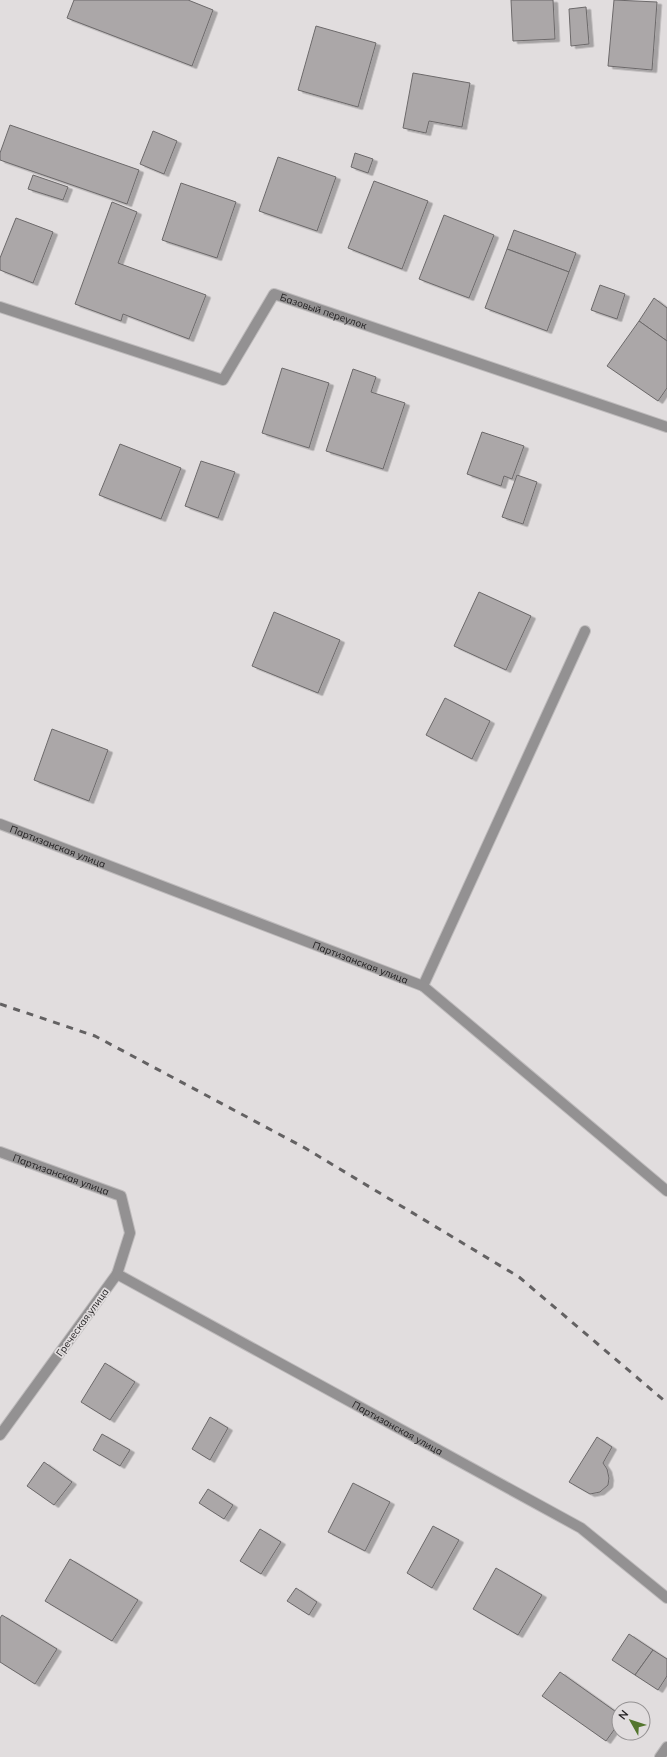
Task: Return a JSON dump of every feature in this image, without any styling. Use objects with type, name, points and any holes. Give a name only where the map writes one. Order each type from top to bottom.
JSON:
[{"type":"street","name":"Базовый переулок","points":[[0,307],[223,380],[274,294],[667,427]]},
{"type":"street","points":[[423,986],[586,630]]},
{"type":"street","name":"Партизанская улица","points":[[0,824],[423,986],[667,1191]]},
{"type":"street","name":"Партизанская улица","points":[[0,1152],[121,1196]]},
{"type":"street","name":"Греческая улица","points":[[0,1435],[117,1274],[130,1233],[121,1196]]},
{"type":"street","name":"Партизанская улица","points":[[117,1274],[581,1528],[667,1598]]},
{"type":"street","points":[[660,1757],[667,1747]]},
{"type":"building","points":[[74,0],[188,0],[213,10],[192,66],[67,18]]},
{"type":"building","points":[[511,0],[553,0],[555,39],[513,41]]},
{"type":"building","points":[[614,0],[657,2],[652,70],[608,66]]},
{"type":"building","points":[[586,7],[589,44],[571,46],[569,9]]},
{"type":"building","points":[[316,26],[376,43],[358,107],[298,90]]},
{"type":"building","points":[[413,73],[470,83],[462,127],[429,121],[426,133],[403,128]]},
{"type":"building","points":[[10,125],[139,170],[127,204],[0,160],[0,153]]},
{"type":"building","points":[[153,131],[177,141],[164,174],[140,164]]},
{"type":"building","points":[[355,153],[373,159],[368,173],[351,167]]},
{"type":"building","points":[[278,157],[336,177],[317,231],[259,211]]},
{"type":"building","points":[[33,175],[68,187],[63,200],[28,189]]},
{"type":"building","points":[[374,181],[428,201],[402,269],[348,248]]},
{"type":"building","points":[[181,183],[236,202],[217,258],[162,240]]},
{"type":"building","points":[[112,202],[137,212],[118,263],[206,295],[189,339],[123,314],[121,321],[75,304]]},
{"type":"building","points":[[444,215],[494,235],[469,298],[419,279]]},
{"type":"building","points":[[16,218],[53,232],[33,283],[0,270],[0,258]]},
{"type":"building","points":[[514,230],[576,253],[569,272],[507,249]]},
{"type":"building","points":[[507,249],[569,272],[547,331],[485,308]]},
{"type":"building","points":[[600,285],[625,294],[617,319],[591,310]]},
{"type":"building","points":[[654,298],[667,308],[667,341],[639,321]]},
{"type":"building","points":[[639,321],[667,341],[667,388],[658,401],[607,366]]},
{"type":"building","points":[[282,368],[329,383],[309,448],[262,433]]},
{"type":"building","points":[[353,369],[376,377],[371,392],[405,403],[383,469],[326,451]]},
{"type":"building","points":[[482,432],[524,446],[512,479],[504,476],[501,486],[467,474]]},
{"type":"building","points":[[120,444],[181,468],[161,519],[99,495]]},
{"type":"building","points":[[201,461],[235,472],[218,518],[185,506]]},
{"type":"building","points":[[517,475],[537,482],[523,524],[502,517]]},
{"type":"building","points":[[479,592],[531,616],[506,670],[454,646]]},
{"type":"building","points":[[274,612],[340,640],[318,693],[252,666]]},
{"type":"building","points":[[445,698],[490,721],[472,759],[426,735]]},
{"type":"building","points":[[52,729],[108,750],[89,801],[34,780]]},
{"type":"building","points":[[105,1363],[135,1382],[110,1420],[81,1402]]},
{"type":"building","points":[[210,1417],[228,1428],[210,1460],[192,1449]]},
{"type":"building","points":[[102,1434],[130,1450],[120,1466],[93,1450]]},
{"type":"building","points":[[597,1437],[612,1447],[603,1463],[607,1469],[609,1478],[608,1485],[600,1492],[590,1494],[569,1482]]},
{"type":"building","points":[[44,1462],[72,1482],[54,1505],[27,1486]]},
{"type":"building","points":[[353,1483],[390,1502],[365,1551],[328,1532]]},
{"type":"building","points":[[208,1489],[233,1505],[224,1519],[199,1503]]},
{"type":"building","points":[[433,1526],[459,1540],[432,1588],[407,1573]]},
{"type":"building","points":[[260,1529],[281,1542],[261,1574],[240,1561]]},
{"type":"building","points":[[70,1559],[138,1600],[112,1641],[45,1601]]},
{"type":"building","points":[[496,1568],[542,1595],[518,1635],[473,1609]]},
{"type":"building","points":[[296,1588],[317,1602],[309,1615],[287,1601]]},
{"type":"building","points":[[2,1615],[57,1649],[35,1684],[0,1662],[0,1618]]},
{"type":"building","points":[[629,1634],[653,1650],[635,1675],[612,1660]]},
{"type":"building","points":[[653,1650],[667,1659],[667,1676],[658,1690],[635,1675]]},
{"type":"building","points":[[560,1672],[611,1708],[611,1734],[606,1741],[542,1696]]},
{"type":"railway","points":[[0,1004],[95,1036],[305,1148],[519,1277],[667,1403]]}]
